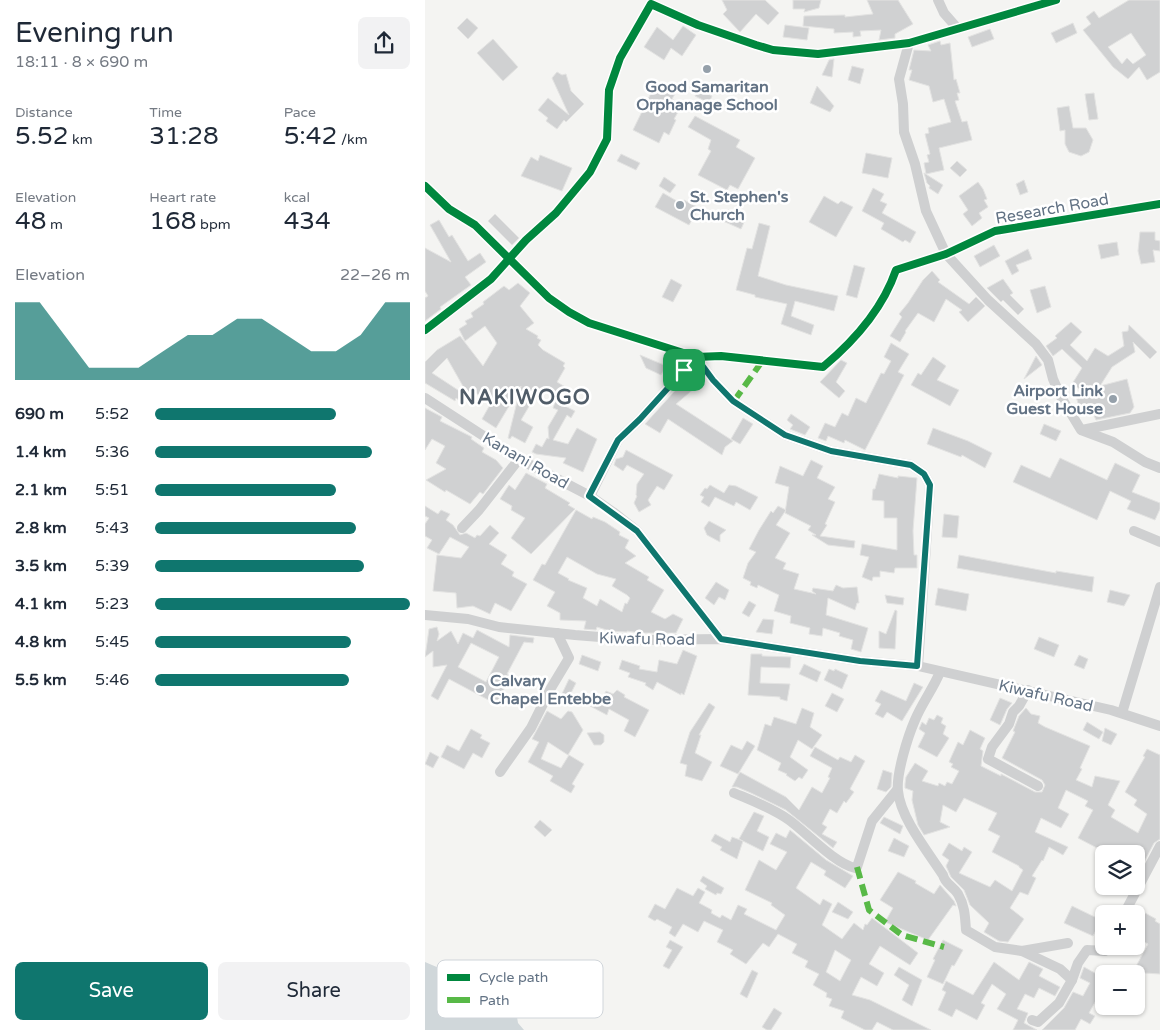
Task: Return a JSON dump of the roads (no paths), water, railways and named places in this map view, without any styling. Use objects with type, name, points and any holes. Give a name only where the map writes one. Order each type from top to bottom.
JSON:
[{"type":"street","points":[[939,0],[944,13],[958,29]]},
{"type":"street","points":[[425,330],[491,279],[556,213],[590,172],[607,139],[609,90],[620,58],[651,2],[698,25],[773,50],[818,54],[909,43],[1056,0]]},
{"type":"street","points":[[909,43],[899,79],[903,104],[903,132],[915,164],[926,211],[946,254],[988,300],[1036,344],[1048,360],[1053,379],[1061,397],[1081,430],[1113,442],[1145,462],[1160,468]]},
{"type":"street","points":[[425,186],[449,208],[475,225],[549,298],[569,312],[589,323],[696,357],[713,380],[733,401],[785,435],[831,451],[911,465],[924,474],[930,485],[917,666]]},
{"type":"street","name":"Research Road","points":[[696,357],[721,356],[823,367],[858,334],[875,311],[896,270],[946,254],[995,231],[1160,204]]},
{"type":"street","points":[[589,496],[618,440],[640,419],[696,357]]},
{"type":"street","name":"Kanani Road","points":[[425,398],[519,459],[589,496],[637,531],[721,639]]},
{"type":"street","points":[[1081,430],[1160,414]]},
{"type":"street","points":[[462,528],[479,510],[519,459]]},
{"type":"street","points":[[1134,531],[1160,542]]},
{"type":"street","points":[[1122,713],[1160,587]]},
{"type":"street","name":"Kiwafu Road","points":[[425,615],[468,619],[499,627],[637,640],[721,639],[860,661],[917,666],[1122,713],[1160,726]]},
{"type":"street","points":[[500,772],[531,728],[551,688],[569,658],[557,633]]},
{"type":"street","points":[[733,793],[773,809],[793,823],[826,852],[855,868],[857,867],[872,821],[897,790],[910,733],[939,672]]},
{"type":"street","points":[[1028,690],[1019,706],[1013,712],[1009,724],[992,747],[989,759],[1038,786]]},
{"type":"street","points":[[897,790],[903,811],[945,881],[958,895],[964,907],[966,930],[995,948],[1021,951],[1068,943]]},
{"type":"street","points":[[1129,905],[1160,846]]},
{"type":"street","points":[[1032,1020],[1038,1022],[1059,1003],[1072,980],[1078,963],[1087,950],[1095,950]]},
{"type":"street","points":[[1021,951],[1061,970],[1072,980]]},
{"type":"place","name":"Good Samaritan Orphanage School","points":[[707,69]]},
{"type":"place","name":"St. Stephen's Church","points":[[680,205]]},
{"type":"place","name":"Airport Link Guest House","points":[[1113,399]]},
{"type":"place","name":"Calvary Chapel Entebbe","points":[[480,689]]},
{"type":"district","name":"NAKIWOGO","points":[[525,397]]}]
